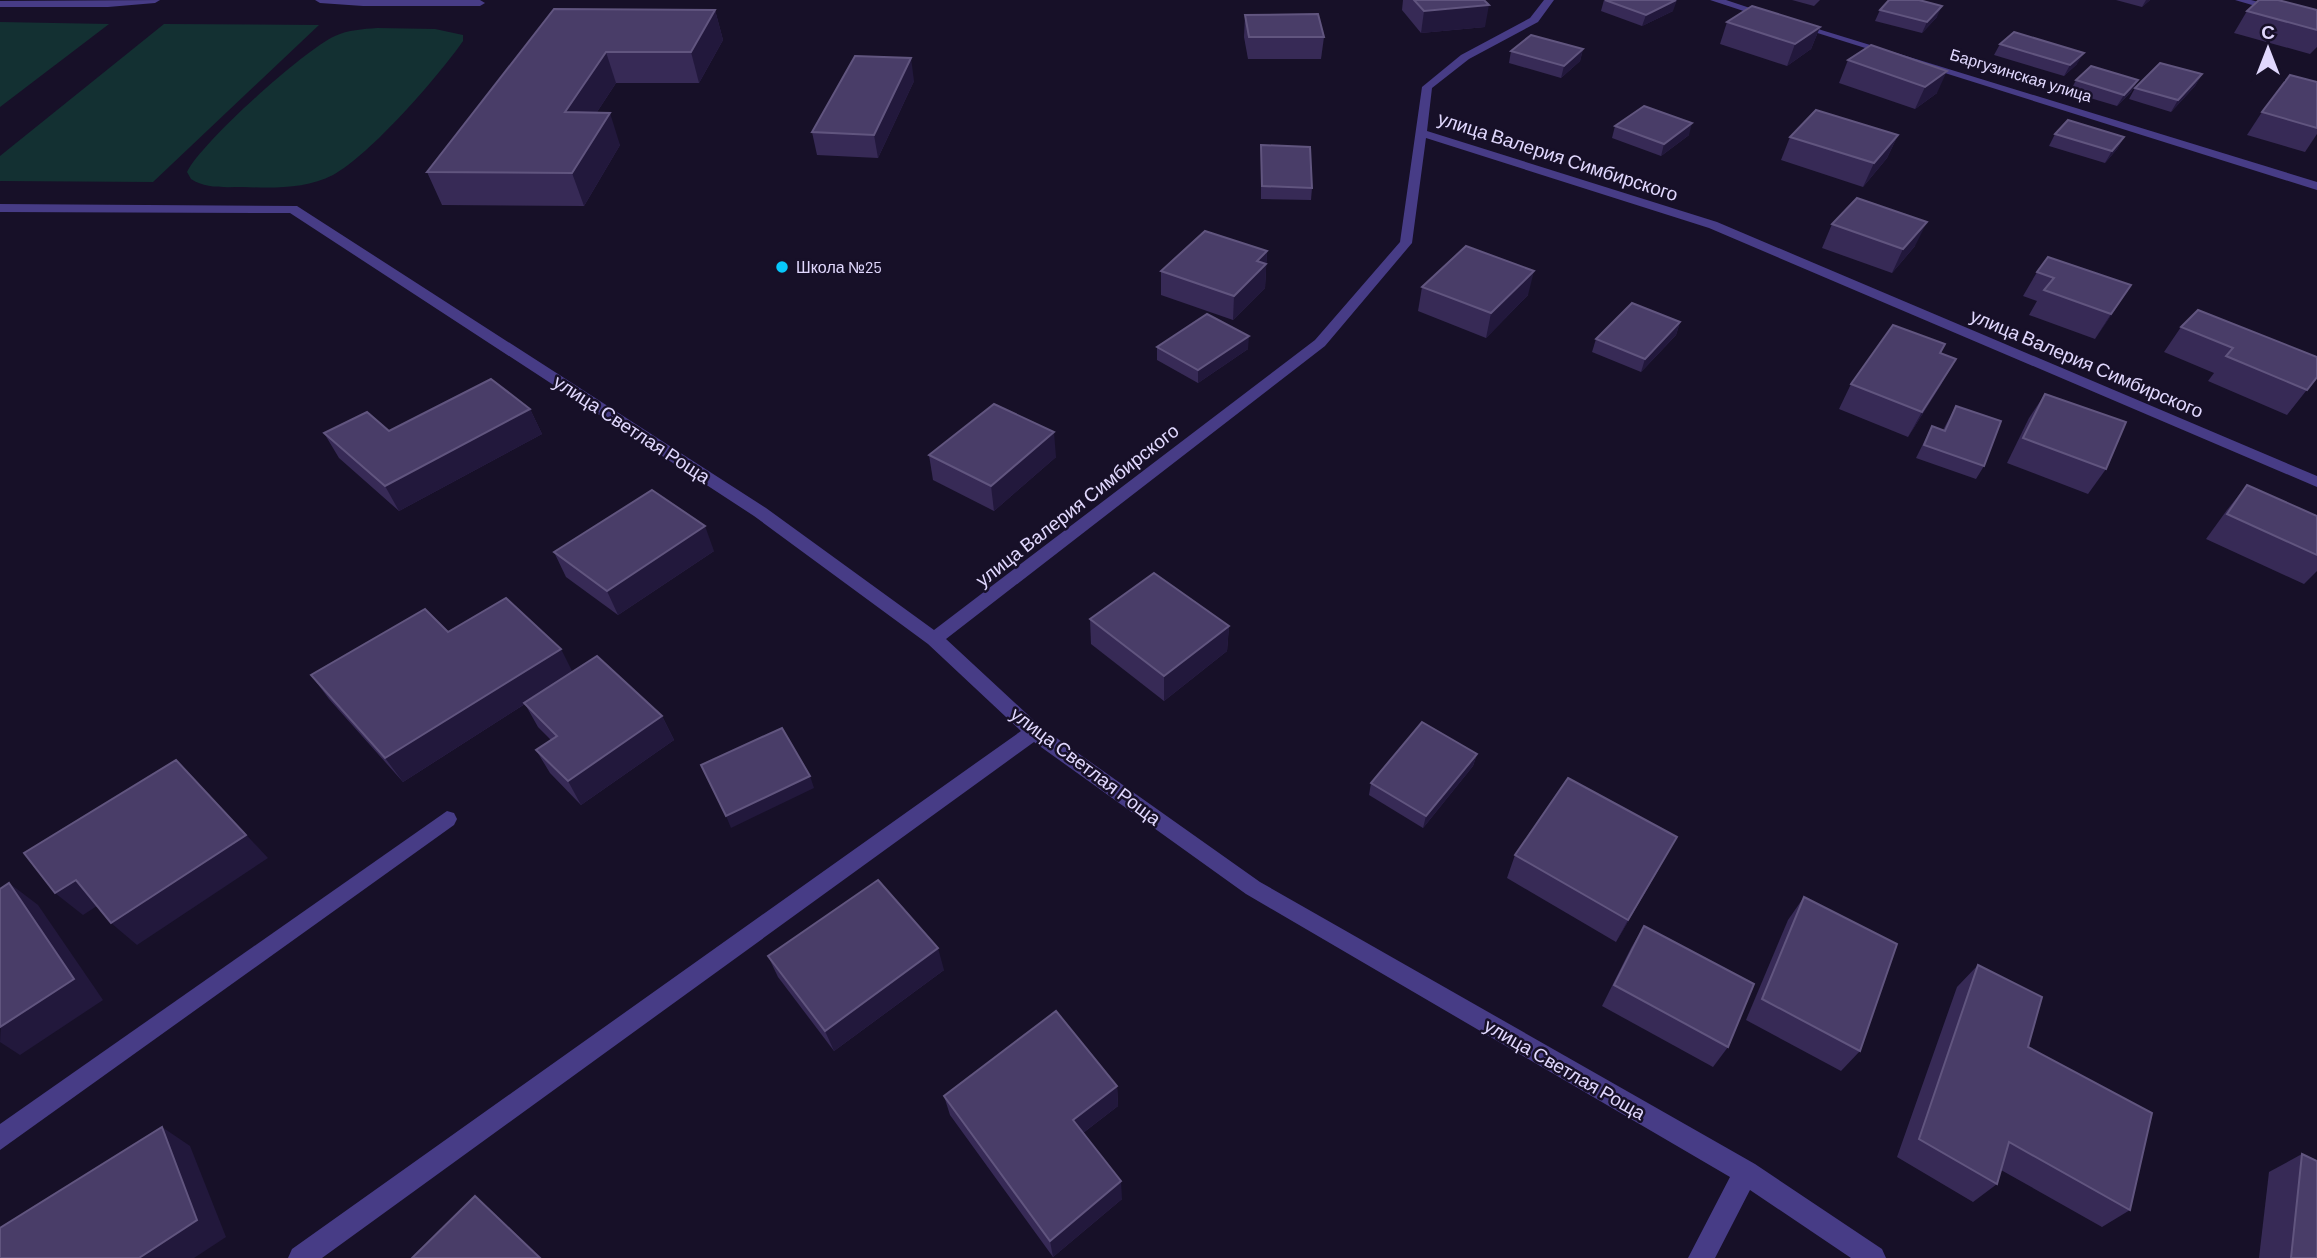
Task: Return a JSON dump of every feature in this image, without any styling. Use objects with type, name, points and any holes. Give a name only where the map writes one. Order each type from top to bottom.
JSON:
[{"type":"street","points":[[1,4],[27,0]]},
{"type":"street","points":[[1,4],[108,4],[155,0]]},
{"type":"street","points":[[320,0],[363,3],[480,3]]},
{"type":"street","points":[[1421,133],[1427,87],[1465,57],[1534,20],[1549,0]]},
{"type":"street","name":"Баргузинская улица","points":[[1715,0],[1887,50],[2317,186]]},
{"type":"street","points":[[2240,0],[2317,21]]},
{"type":"street","name":"улица Валерия Симбирского","points":[[934,639],[1320,343],[1406,243],[1421,133],[1713,225],[2317,482]]},
{"type":"street","name":"улица Светлая Роща","points":[[0,208],[293,209],[760,512],[934,639],[1034,732],[1253,888],[1746,1173],[1873,1258]]},
{"type":"street","points":[[301,1258],[1034,732]]},
{"type":"street","points":[[0,1138],[447,819]]},
{"type":"street","points":[[1700,1258],[1746,1173]]},
{"type":"green space","points":[[0,22],[109,24],[0,107]]},
{"type":"green space","points":[[164,24],[319,25],[153,182],[0,181],[0,156]]},
{"type":"green space","points":[[377,28],[435,29],[463,35],[463,41],[402,114],[348,165],[323,180],[289,187],[216,187],[191,179],[187,172],[212,140],[255,98],[301,59],[335,36]]},
{"type":"building","points":[[1414,0],[1484,0],[1489,5],[1424,11]]},
{"type":"building","points":[[1605,0],[1676,0],[1646,15]]},
{"type":"building","points":[[1889,0],[1919,0],[1942,6],[1927,22],[1880,10]]},
{"type":"building","points":[[2259,0],[2278,0],[2317,10],[2317,30],[2247,11]]},
{"type":"building","points":[[1752,6],[1820,27],[1795,44],[1727,22]]},
{"type":"building","points":[[554,9],[715,10],[691,52],[606,52],[565,112],[610,113],[572,173],[427,172]]},
{"type":"building","points":[[1318,14],[1324,37],[1249,37],[1245,15]]},
{"type":"building","points":[[2014,32],[2084,53],[2070,65],[2000,44]]},
{"type":"building","points":[[1531,35],[1583,49],[1564,66],[1511,51]]},
{"type":"building","points":[[1871,45],[1947,71],[1925,87],[1848,60]]},
{"type":"building","points":[[855,56],[911,58],[874,135],[812,132]]},
{"type":"building","points":[[2160,63],[2202,74],[2178,100],[2135,88]]},
{"type":"building","points":[[2091,66],[2138,80],[2124,95],[2076,80]]},
{"type":"building","points":[[2290,75],[2317,82],[2317,128],[2262,112]]},
{"type":"building","points":[[1644,106],[1692,123],[1664,144],[1615,126]]},
{"type":"building","points":[[1816,110],[1898,135],[1874,163],[1790,137]]},
{"type":"building","points":[[2068,120],[2124,137],[2112,151],[2055,134]]},
{"type":"building","points":[[1261,145],[1310,147],[1312,188],[1262,186]]},
{"type":"building","points":[[1857,198],[1927,222],[1903,249],[1832,224]]},
{"type":"building","points":[[1205,231],[1267,251],[1257,261],[1266,264],[1234,296],[1161,271]]},
{"type":"building","points":[[1466,246],[1534,271],[1491,313],[1422,287]]},
{"type":"building","points":[[2048,257],[2131,285],[2111,314],[2044,290],[2054,278],[2037,272]]},
{"type":"building","points":[[1632,303],[1680,322],[1645,359],[1596,339]]},
{"type":"building","points":[[2198,310],[2317,357],[2317,377],[2307,390],[2226,356],[2233,348],[2181,327]]},
{"type":"building","points":[[1207,314],[1249,336],[1198,370],[1157,347]]},
{"type":"building","points":[[1893,325],[1945,344],[1940,353],[1956,359],[1922,412],[1851,384]]},
{"type":"building","points":[[491,379],[530,409],[385,486],[324,433],[367,412],[389,431]]},
{"type":"building","points":[[2045,394],[2126,422],[2106,469],[2023,438]]},
{"type":"building","points":[[994,404],[1054,432],[991,486],[929,455]]},
{"type":"building","points":[[1956,406],[2001,421],[1984,466],[1924,445],[1932,426],[1945,431]]},
{"type":"building","points":[[2247,485],[2317,516],[2317,555],[2227,514]]},
{"type":"building","points":[[652,490],[705,526],[607,591],[554,552]]},
{"type":"building","points":[[1154,573],[1229,626],[1164,676],[1090,619]]},
{"type":"building","points":[[506,598],[561,649],[385,758],[311,675],[425,609],[448,632]]},
{"type":"building","points":[[597,656],[662,716],[568,781],[536,750],[557,736],[524,703]]},
{"type":"building","points":[[1422,722],[1477,754],[1426,816],[1371,783]]},
{"type":"building","points":[[782,728],[810,776],[726,816],[701,765]]},
{"type":"building","points":[[176,760],[246,835],[111,923],[76,880],[55,893],[24,853]]},
{"type":"building","points":[[1568,778],[1677,837],[1628,920],[1515,855]]},
{"type":"building","points":[[878,880],[938,948],[825,1031],[768,956]]},
{"type":"building","points":[[9,883],[74,979],[0,1027],[0,889]]},
{"type":"building","points":[[1804,897],[1897,944],[1860,1051],[1762,999]]},
{"type":"building","points":[[1644,926],[1754,984],[1728,1047],[1614,985]]},
{"type":"building","points":[[1978,965],[2042,997],[2028,1047],[2152,1113],[2130,1210],[2009,1142],[1997,1184],[1919,1139]]},
{"type":"building","points":[[1056,1011],[1117,1086],[1073,1120],[1121,1181],[1050,1241],[944,1096]]},
{"type":"building","points":[[162,1127],[197,1220],[139,1258],[0,1258],[0,1228]]},
{"type":"building","points":[[2302,1154],[2317,1161],[2317,1258],[2291,1258]]},
{"type":"building","points":[[475,1196],[540,1258],[412,1258]]},
{"type":"place","name":"Школа №25","points":[[782,267]]}]
